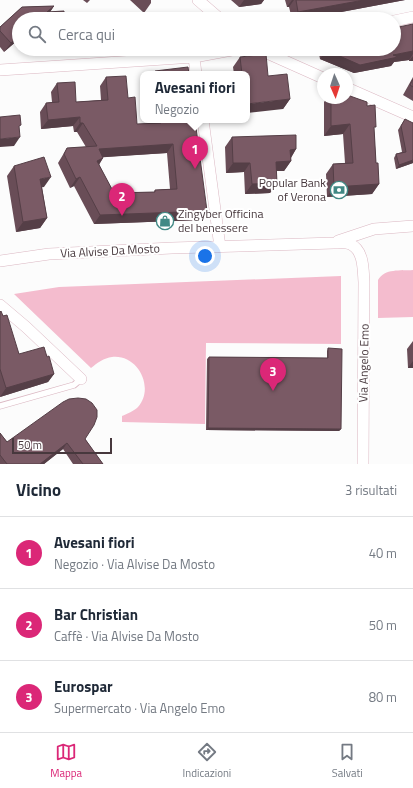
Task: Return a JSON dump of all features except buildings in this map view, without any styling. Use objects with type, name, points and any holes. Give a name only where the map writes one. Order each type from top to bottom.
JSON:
[{"type":"street","points":[[198,0],[212,12]]},
{"type":"street","points":[[401,20],[413,17]]},
{"type":"street","points":[[0,70],[199,56]]},
{"type":"street","points":[[274,56],[317,75]]},
{"type":"street","points":[[194,57],[196,71]]},
{"type":"street","points":[[353,91],[413,117]]},
{"type":"street","points":[[203,123],[220,247]]},
{"type":"street","name":"Via Alvise Da Mosto","points":[[334,243],[374,228],[413,226]]},
{"type":"street","name":"Via Alvise Da Mosto","points":[[0,261],[49,254],[172,248],[334,243],[350,244],[358,250],[363,263]]},
{"type":"street","name":"Via Angelo Emo","points":[[363,263],[363,464]]},
{"type":"street","points":[[0,305],[26,327],[81,379]]},
{"type":"lane","points":[[0,406],[74,385],[81,379]]},
{"type":"shaded area","points":[[398,270],[413,270],[413,317],[378,318],[378,280],[381,276],[389,272]]},
{"type":"shaded area","points":[[341,276],[341,344],[206,343],[205,424],[122,422],[122,416],[138,407],[143,399],[145,391],[144,382],[136,366],[121,358],[112,357],[106,358],[91,368],[14,294],[59,287]]},
{"type":"place","name":"Avesani fiori","points":[[195,169]]},
{"type":"place","name":"Popular Bank of Verona","points":[[339,190]]},
{"type":"place","name":"Bar Christian","points":[[122,216]]},
{"type":"place","name":"Zingyber Officina del benessere","points":[[165,221]]},
{"type":"place","name":"Eurospar","points":[[273,391]]}]
